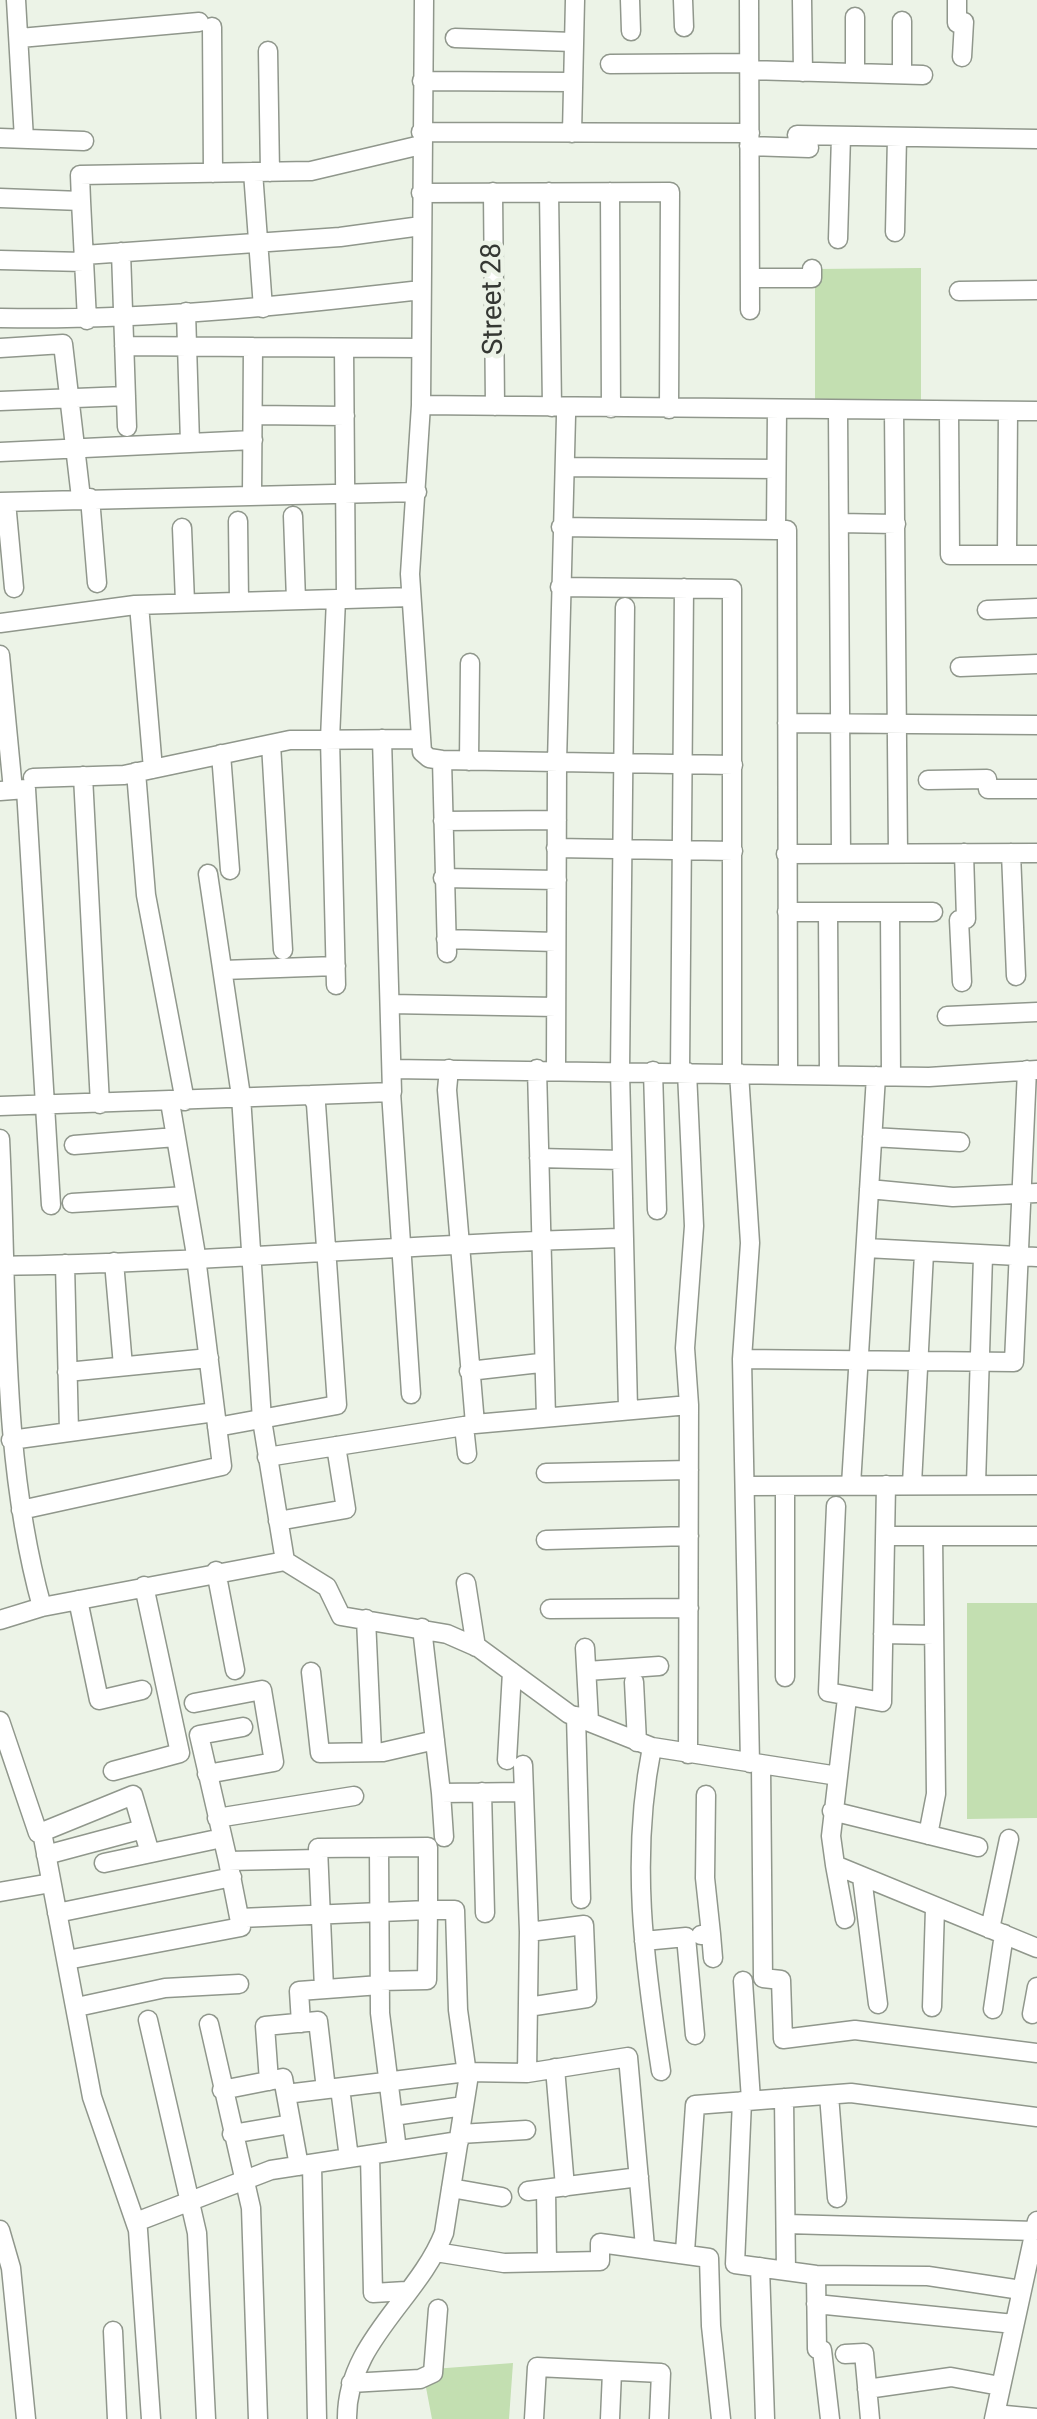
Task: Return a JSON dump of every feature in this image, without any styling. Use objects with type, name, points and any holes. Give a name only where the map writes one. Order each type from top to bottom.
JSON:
[{"type":"street","points":[[16,0],[24,139]]},
{"type":"street","points":[[424,0],[421,405],[411,597],[420,739],[425,756],[469,761],[732,765]]},
{"type":"street","points":[[572,133],[575,0]]},
{"type":"street","points":[[630,0],[631,30]]},
{"type":"street","points":[[683,0],[684,27]]},
{"type":"street","points":[[749,0],[750,310]]},
{"type":"street","points":[[802,0],[803,72]]},
{"type":"street","points":[[957,0],[957,23],[964,22],[962,56]]},
{"type":"street","points":[[855,17],[856,73]]},
{"type":"street","points":[[902,21],[902,74]]},
{"type":"street","points":[[20,38],[205,24],[213,173]]},
{"type":"street","points":[[455,38],[573,42]]},
{"type":"street","points":[[263,308],[258,243],[268,51]]},
{"type":"street","points":[[610,64],[923,75]]},
{"type":"street","points":[[422,81],[572,82]]},
{"type":"street","points":[[86,320],[80,175],[310,172],[421,138],[572,133],[803,142],[841,136],[1037,139]]},
{"type":"street","points":[[838,239],[841,136]]},
{"type":"street","points":[[895,232],[897,137]]},
{"type":"street","points":[[0,138],[84,142]]},
{"type":"street","name":"Street 28","points":[[493,192],[495,406]]},
{"type":"street","points":[[546,1416],[539,1158],[556,1007],[557,762],[565,467],[549,192]]},
{"type":"street","points":[[610,192],[611,408]]},
{"type":"street","points":[[421,193],[670,192],[669,409]]},
{"type":"street","points":[[0,198],[82,202]]},
{"type":"street","points":[[0,260],[84,259],[121,252],[421,226]]},
{"type":"street","points":[[121,252],[127,427]]},
{"type":"street","points":[[750,278],[812,278],[812,269]]},
{"type":"street","points":[[0,318],[86,320],[263,308],[421,290]]},
{"type":"street","points":[[959,292],[1037,290]]},
{"type":"street","points":[[186,312],[190,443]]},
{"type":"street","points":[[0,348],[63,344],[97,584]]},
{"type":"street","points":[[124,346],[421,348]]},
{"type":"street","points":[[252,493],[253,347]]},
{"type":"street","points":[[222,970],[336,976],[330,739],[345,492],[344,348]]},
{"type":"street","points":[[0,401],[126,396]]},
{"type":"street","points":[[421,405],[559,412],[611,408],[1037,411]]},
{"type":"street","points":[[776,410],[776,530]]},
{"type":"street","points":[[838,410],[841,854]]},
{"type":"street","points":[[894,411],[898,854]]},
{"type":"street","points":[[949,411],[950,555],[1037,555]]},
{"type":"street","points":[[1007,555],[1008,411]]},
{"type":"street","points":[[253,415],[345,416]]},
{"type":"street","points":[[0,452],[253,440]]},
{"type":"street","points":[[565,467],[776,469]]},
{"type":"street","points":[[14,588],[3,502],[417,492]]},
{"type":"street","points":[[293,516],[296,600]]},
{"type":"street","points":[[238,521],[240,601]]},
{"type":"street","points":[[839,523],[896,524]]},
{"type":"street","points":[[561,526],[787,530],[788,1074]]},
{"type":"street","points":[[182,528],[186,602]]},
{"type":"street","points":[[560,587],[732,589],[735,1073],[750,1244],[742,1359],[744,1486],[763,1978],[781,1980],[783,2039],[855,2030],[1037,2053]]},
{"type":"street","points":[[684,588],[684,1072],[694,1226],[685,1348],[689,1405],[688,1754]]},
{"type":"street","points":[[0,623],[186,602],[411,597]]},
{"type":"street","points":[[22,1510],[222,1466],[196,1257],[176,1137],[178,1102],[146,895],[140,605]]},
{"type":"street","points":[[626,607],[620,1071],[628,1408]]},
{"type":"street","points":[[987,610],[1037,608]]},
{"type":"street","points":[[0,655],[7,791],[26,789],[51,1205]]},
{"type":"street","points":[[469,761],[470,663]]},
{"type":"street","points":[[960,668],[1037,664]]},
{"type":"street","points":[[786,723],[1037,725]]},
{"type":"street","points":[[382,739],[391,1092],[411,1394]]},
{"type":"street","points":[[33,778],[144,771],[270,744],[420,739]]},
{"type":"street","points":[[270,744],[282,950]]},
{"type":"street","points":[[221,754],[230,870]]},
{"type":"street","points":[[442,760],[446,946],[556,942]]},
{"type":"street","points":[[83,776],[100,1104]]},
{"type":"street","points":[[928,780],[987,780],[988,789],[1037,789]]},
{"type":"street","points":[[442,822],[557,820]]},
{"type":"street","points":[[556,848],[734,851]]},
{"type":"street","points":[[962,982],[959,920],[966,919],[964,853]]},
{"type":"street","points":[[1011,853],[1016,976]]},
{"type":"street","points":[[786,854],[1037,853]]},
{"type":"street","points":[[208,874],[242,1096],[262,1420],[286,1561]]},
{"type":"street","points":[[443,878],[556,880]]},
{"type":"street","points":[[786,912],[933,912]]},
{"type":"street","points":[[828,912],[830,1075]]},
{"type":"street","points":[[851,1485],[872,1137],[883,1076],[890,912]]},
{"type":"street","points":[[390,1004],[556,1007]]},
{"type":"street","points":[[947,1016],[1037,1012]]},
{"type":"street","points":[[392,1069],[883,1076],[1032,1070],[1028,1194],[1016,1257],[1014,1362],[742,1359]]},
{"type":"street","points":[[450,1069],[446,1090],[470,1371],[467,1454]]},
{"type":"street","points":[[653,1071],[657,1210]]},
{"type":"street","points":[[0,1106],[391,1092]]},
{"type":"street","points":[[11,1440],[216,1420],[262,1420],[337,1405],[316,1104],[311,1094]]},
{"type":"street","points":[[74,1146],[176,1137]]},
{"type":"street","points":[[872,1137],[960,1142]]},
{"type":"street","points":[[0,1139],[5,1416],[28,1558],[42,1607]]},
{"type":"street","points":[[539,1158],[622,1160]]},
{"type":"street","points":[[869,1190],[953,1197],[1028,1194]]},
{"type":"street","points":[[72,1203],[186,1196]]},
{"type":"street","points":[[3,1266],[250,1256],[459,1241],[624,1238]]},
{"type":"street","points":[[866,1248],[1037,1257]]},
{"type":"street","points":[[912,1484],[924,1253]]},
{"type":"street","points":[[976,1484],[983,1256]]},
{"type":"street","points":[[114,1262],[122,1366]]},
{"type":"street","points":[[65,1264],[69,1432]]},
{"type":"street","points":[[67,1372],[209,1358]]},
{"type":"street","points":[[470,1371],[540,1363]]},
{"type":"street","points":[[267,1457],[469,1425],[689,1405]]},
{"type":"street","points":[[278,1521],[346,1509],[336,1446]]},
{"type":"street","points":[[546,1474],[689,1470]]},
{"type":"street","points":[[744,1486],[1037,1484]]},
{"type":"street","points":[[836,1506],[828,1692],[882,1702],[886,1485]]},
{"type":"street","points":[[784,1677],[785,1486]]},
{"type":"street","points":[[546,1540],[689,1536]]},
{"type":"street","points":[[885,1536],[1037,1536]]},
{"type":"street","points":[[928,1835],[936,1794],[933,1536]]},
{"type":"street","points":[[0,1620],[42,1607],[216,1571],[286,1561],[328,1588],[340,1616],[422,1628],[476,1647],[536,1694],[582,1719],[644,1744],[838,1776]]},
{"type":"street","points":[[216,1571],[235,1670]]},
{"type":"street","points":[[466,1584],[476,1647]]},
{"type":"street","points":[[113,1771],[180,1753],[144,1586]]},
{"type":"street","points":[[78,1600],[99,1700],[142,1690]]},
{"type":"street","points":[[550,1609],[688,1608]]},
{"type":"street","points":[[366,1619],[372,1752]]},
{"type":"street","points":[[422,1628],[444,1838]]},
{"type":"street","points":[[883,1634],[934,1635]]},
{"type":"street","points":[[580,1899],[586,1648]]},
{"type":"street","points":[[586,1670],[659,1666]]},
{"type":"street","points":[[310,1672],[320,1753],[372,1752],[435,1740]]},
{"type":"street","points":[[512,1672],[515,1762],[524,1792],[529,1932],[527,2073]]},
{"type":"street","points":[[634,1682],[644,1744],[638,1891],[661,2071]]},
{"type":"street","points":[[194,1703],[262,1690],[274,1762],[207,1774]]},
{"type":"street","points":[[845,1919],[832,1810],[847,1698]]},
{"type":"street","points":[[0,1721],[38,1834],[133,1795],[150,1854]]},
{"type":"street","points":[[67,1960],[242,1926],[200,1735],[244,1728]]},
{"type":"street","points":[[482,1792],[485,1913]]},
{"type":"street","points":[[441,1793],[524,1792]]},
{"type":"street","points":[[706,1795],[705,1878],[714,1958]]},
{"type":"street","points":[[217,1818],[354,1796]]},
{"type":"street","points":[[832,1810],[978,1848]]},
{"type":"street","points":[[46,1855],[142,1829]]},
{"type":"street","points":[[42,1832],[92,2097],[136,2222],[151,2419]]},
{"type":"street","points":[[104,1864],[222,1838]]},
{"type":"street","points":[[993,2010],[997,1931],[1009,1839]]},
{"type":"street","points":[[301,2023],[300,1991],[324,1989],[380,1983],[427,1980],[428,1847],[318,1848],[324,1989]]},
{"type":"street","points":[[379,1848],[380,1983],[397,2150]]},
{"type":"street","points":[[57,1913],[230,1869],[318,1859]]},
{"type":"street","points":[[836,1864],[1034,1946],[1037,1926]]},
{"type":"street","points":[[862,1877],[878,2004]]},
{"type":"street","points":[[0,1892],[51,1883]]},
{"type":"street","points":[[932,2007],[935,1908]]},
{"type":"street","points":[[240,1918],[456,1910],[458,2010],[467,2072],[451,2188],[436,2252],[381,2324],[351,2383],[347,2419]]},
{"type":"street","points":[[528,2006],[587,1998],[584,1925],[529,1932]]},
{"type":"street","points":[[644,1941],[711,1934]]},
{"type":"street","points":[[686,1937],[694,2034]]},
{"type":"street","points":[[742,1982],[747,2101],[735,2264],[816,2275],[928,2276],[1021,2290]]},
{"type":"street","points":[[77,2007],[165,1988],[238,1984]]},
{"type":"street","points":[[1032,2014],[1037,1987]]},
{"type":"street","points":[[148,2020],[197,2234],[206,2419]]},
{"type":"street","points":[[268,2081],[265,2026],[318,2021],[350,2158]]},
{"type":"street","points":[[209,2024],[251,2208],[258,2419]]},
{"type":"street","points":[[286,2094],[467,2072],[527,2073],[628,2057],[646,2248]]},
{"type":"street","points":[[547,2262],[546,2189],[556,2068]]},
{"type":"street","points":[[222,2090],[284,2078],[292,2124],[305,2164],[318,2419]]},
{"type":"street","points":[[684,2252],[695,2104],[851,2093],[1037,2117]]},
{"type":"street","points":[[829,2095],[837,2198]]},
{"type":"street","points":[[784,2098],[786,2271]]},
{"type":"street","points":[[393,2116],[464,2106]]},
{"type":"street","points":[[232,2134],[292,2124]]},
{"type":"street","points":[[136,2222],[305,2164],[526,2130]]},
{"type":"street","points":[[370,2154],[373,2293],[406,2291]]},
{"type":"street","points":[[546,2189],[639,2177]]},
{"type":"street","points":[[451,2188],[502,2197]]},
{"type":"street","points":[[787,2224],[1036,2226],[994,2416],[1037,2418]]},
{"type":"street","points":[[0,2230],[26,2419]]},
{"type":"street","points":[[436,2252],[504,2263],[600,2261],[600,2243],[709,2258],[710,2326],[721,2419]]},
{"type":"street","points":[[760,2267],[765,2419]]},
{"type":"street","points":[[816,2275],[818,2350],[822,2350],[830,2419]]},
{"type":"street","points":[[816,2304],[1014,2324]]},
{"type":"street","points":[[351,2383],[420,2379],[433,2372],[438,2309]]},
{"type":"street","points":[[113,2331],[118,2419]]},
{"type":"street","points":[[845,2354],[864,2353],[870,2419]]},
{"type":"street","points":[[534,2419],[537,2367],[661,2373],[659,2419]]},
{"type":"street","points":[[610,2419],[612,2372]]},
{"type":"street","points":[[868,2390],[951,2376],[1000,2386]]},
{"type":"green space","points":[[921,268],[921,410],[815,411],[815,269]]},
{"type":"green space","points":[[967,1603],[1037,1603],[1037,1818],[967,1819]]},
{"type":"green space","points":[[513,2363],[509,2419],[432,2419],[424,2377],[433,2369]]}]
